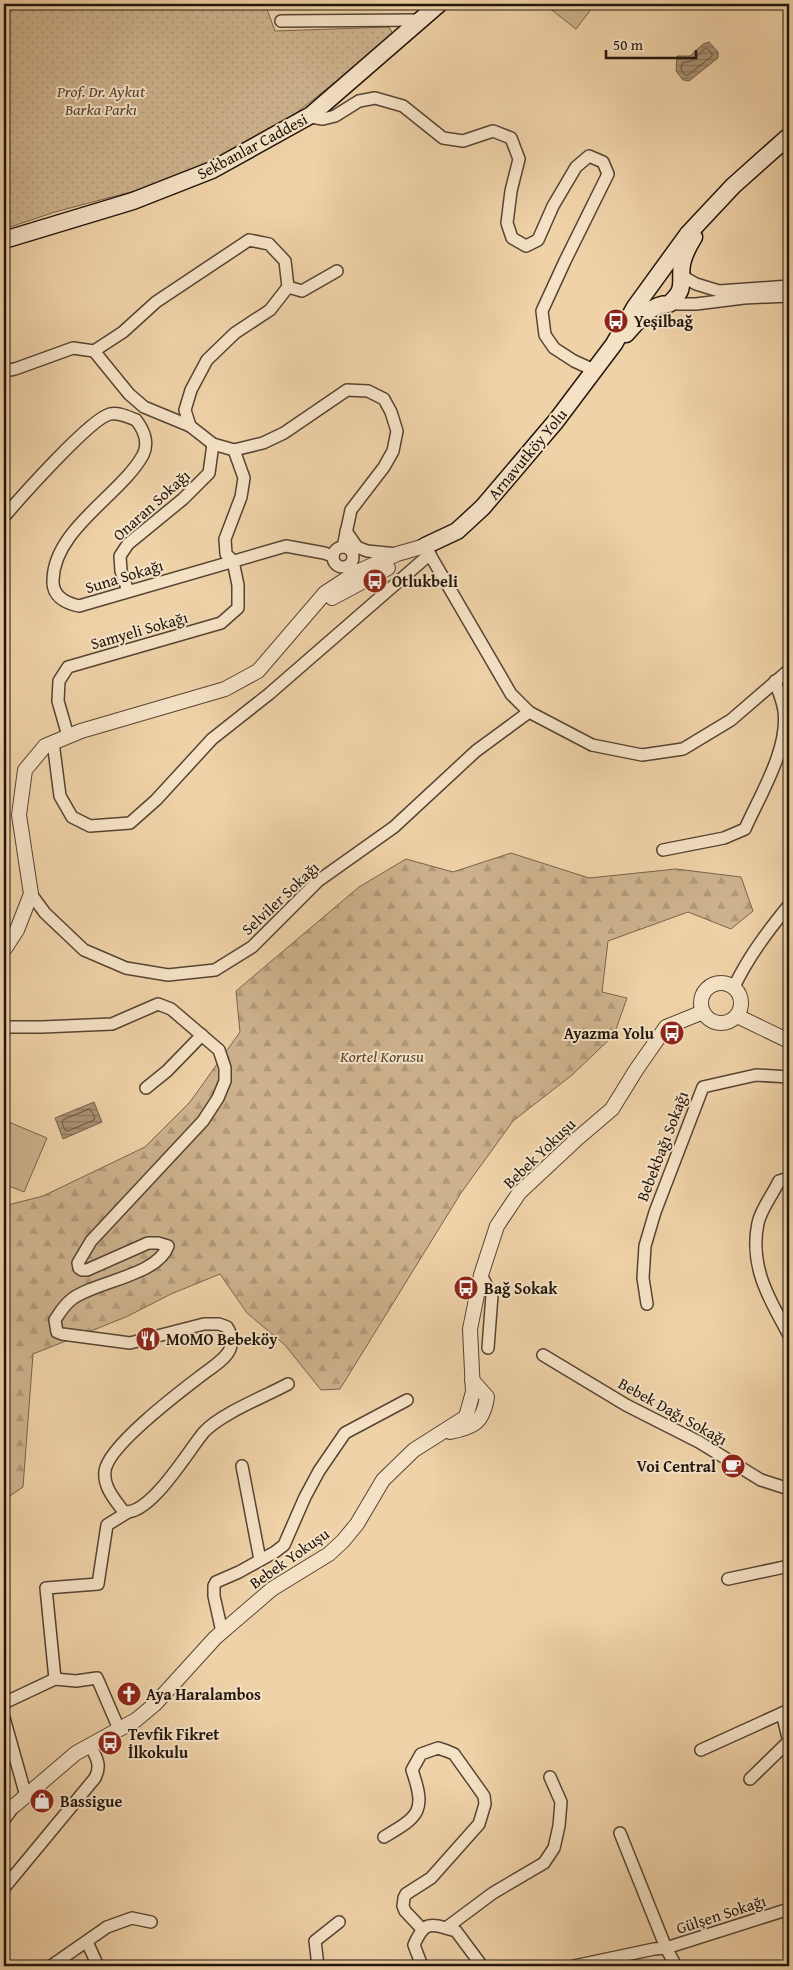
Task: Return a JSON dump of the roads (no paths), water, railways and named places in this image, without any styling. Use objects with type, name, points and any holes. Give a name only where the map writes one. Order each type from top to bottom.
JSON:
[{"type":"main road","name":"Sekbanlar Caddesi","points":[[4,240],[133,201],[212,170],[311,115],[440,4]]},
{"type":"main road","points":[[614,344],[618,334],[660,271],[688,234],[733,186],[789,136]]},
{"type":"main road","points":[[614,344],[621,340],[643,316],[678,296],[682,285],[682,264],[687,249],[704,218]]},
{"type":"main road","points":[[660,271],[668,269],[682,276]]},
{"type":"main road","points":[[650,286],[653,297],[665,304]]},
{"type":"main road","name":"Arnavutköy Yolu","points":[[428,550],[457,531],[484,506],[556,421],[614,344]]},
{"type":"street","points":[[281,20],[420,20]]},
{"type":"street","points":[[311,115],[323,119],[335,116],[359,102],[375,98],[403,106],[443,138],[463,141],[493,131],[511,138],[519,159],[511,191],[508,223],[512,238],[526,246],[538,240],[553,206],[576,167],[589,156],[603,162],[608,174],[542,312],[545,335],[554,348],[574,362],[594,370]]},
{"type":"street","points":[[94,352],[123,332],[156,302],[249,240],[269,244],[285,261],[288,287],[270,310],[235,334],[207,360],[191,390],[185,410],[190,426]]},
{"type":"street","points":[[288,287],[302,291],[337,271]]},
{"type":"street","points":[[682,276],[696,284],[719,291],[789,286]]},
{"type":"street","points":[[665,304],[696,304],[744,298],[789,296]]},
{"type":"street","points":[[4,371],[15,369],[73,348],[94,352],[129,394],[144,407],[190,426],[213,444],[234,450],[263,443],[284,433],[347,390],[368,391],[384,399],[391,412],[397,431],[393,451],[384,467],[351,510],[346,531],[350,563],[344,567],[336,561]]},
{"type":"street","points":[[4,517],[65,451],[99,420],[110,414],[123,415],[136,420],[144,407]]},
{"type":"street","name":"Suna Sokağı","points":[[136,420],[144,431],[144,454],[130,473],[84,519],[62,550],[53,570],[52,587],[59,598],[69,604],[79,606],[286,546],[324,552],[336,561]]},
{"type":"street","name":"Onaran Sokağı","points":[[128,591],[121,571],[120,556],[128,544],[183,499],[209,473],[213,444]]},
{"type":"street","points":[[233,561],[226,554],[225,539],[241,497],[244,478],[234,450]]},
{"type":"street","points":[[346,531],[357,547],[367,551],[397,554],[428,550]]},
{"type":"street","points":[[336,561],[337,549],[347,551]]},
{"type":"street","points":[[354,577],[428,550]]},
{"type":"street","points":[[428,550],[511,694],[529,712],[592,745],[642,755],[683,749],[731,720],[789,670]]},
{"type":"street","points":[[53,742],[60,796],[72,816],[90,826],[130,823],[156,800],[212,739],[269,694],[428,550]]},
{"type":"street","points":[[347,551],[354,577]]},
{"type":"street","points":[[4,950],[17,930],[31,894],[19,815],[25,770],[45,746],[81,731],[225,689],[258,671],[310,611],[354,577],[397,554]]},
{"type":"street","name":"Samyeli Sokağı","points":[[68,736],[58,701],[60,681],[68,667],[221,623],[238,608],[238,585],[233,561]]},
{"type":"street","points":[[336,561],[354,577]]},
{"type":"street","points":[[663,850],[724,838],[745,829],[772,770],[784,735],[784,710],[775,682]]},
{"type":"street","name":"Selviler Sokağı","points":[[31,894],[45,913],[84,950],[126,968],[168,975],[215,970],[252,947],[318,881],[394,827],[476,751],[529,712]]},
{"type":"street","points":[[734,987],[744,966],[789,905]]},
{"type":"street","points":[[724,983],[734,987],[742,1000],[741,1010],[728,1023],[720,1024],[713,1022],[703,1012],[701,999],[704,992],[711,986],[724,983]]},
{"type":"street","points":[[4,1026],[42,1027],[112,1024],[158,1004],[171,1009],[220,1050],[225,1068],[225,1081],[218,1098],[203,1121],[91,1241],[78,1263],[79,1268],[87,1270],[148,1243],[168,1246],[164,1255],[145,1268],[73,1298],[63,1306],[55,1320],[57,1332],[62,1334],[130,1343],[204,1324],[219,1324],[227,1327],[230,1332],[232,1342],[230,1350],[220,1361],[170,1400],[125,1440],[107,1461],[105,1472],[110,1493],[124,1512],[128,1512]]},
{"type":"street","name":"Bebek Yokuşu","points":[[9,1807],[26,1796],[76,1753],[136,1720],[155,1704],[222,1632],[272,1589],[329,1554],[357,1524],[383,1480],[414,1450],[437,1435],[469,1428],[481,1418],[487,1398],[472,1380],[470,1329],[481,1275],[497,1226],[519,1193],[612,1109],[666,1027],[703,1012]]},
{"type":"street","points":[[737,1016],[789,1041]]},
{"type":"street","points":[[146,1088],[202,1035]]},
{"type":"street","name":"Bebekbağı Sokağı","points":[[647,1304],[643,1278],[645,1246],[654,1212],[702,1087],[756,1076],[789,1077]]},
{"type":"street","points":[[789,1178],[779,1181],[758,1222],[755,1259],[770,1302],[789,1335]]},
{"type":"street","points":[[481,1275],[492,1295],[488,1348]]},
{"type":"street","name":"Bebek Dağı Sokağı","points":[[543,1355],[626,1405],[699,1442],[760,1480],[789,1489]]},
{"type":"street","points":[[56,1679],[46,1588],[98,1584],[107,1525],[144,1504],[157,1493],[205,1431],[220,1420],[288,1384]]},
{"type":"street","points":[[222,1632],[214,1596],[216,1582],[239,1572],[275,1552],[284,1544],[314,1479],[344,1433],[407,1400]]},
{"type":"street","points":[[242,1466],[260,1560]]},
{"type":"street","points":[[728,1579],[789,1566]]},
{"type":"street","points":[[4,1703],[56,1679],[76,1681],[97,1678],[119,1729]]},
{"type":"street","points":[[702,1750],[786,1712],[789,1741],[750,1779]]},
{"type":"street","points":[[4,1718],[26,1796]]},
{"type":"street","points":[[4,1888],[95,1778],[99,1768],[90,1745]]},
{"type":"street","points":[[384,1837],[407,1823],[417,1812],[420,1804],[412,1770],[421,1754],[438,1748],[454,1754],[484,1796],[485,1804],[479,1824],[467,1839],[431,1878],[406,1894],[403,1906],[422,1929]]},
{"type":"street","points":[[446,1928],[493,1893],[544,1863],[554,1848],[559,1826],[561,1802],[550,1777]]},
{"type":"street","points":[[4,1820],[9,1807]]},
{"type":"street","name":"Gülşen Sokağı","points":[[620,1833],[666,1948],[789,1909]]},
{"type":"street","points":[[51,1966],[107,1927],[132,1918],[151,1922]]},
{"type":"street","points":[[318,1966],[315,1940],[339,1922]]},
{"type":"street","points":[[422,1966],[414,1945],[422,1929],[429,1925],[456,1931],[482,1966]]},
{"type":"street","points":[[87,1942],[98,1966]]},
{"type":"street","points":[[574,1966],[666,1948],[676,1966]]},
{"type":"water","points":[[709,42],[718,52],[718,58],[689,81],[683,80],[676,71],[677,56],[690,56],[703,44]]},
{"type":"water","points":[[94,1102],[102,1122],[63,1139],[55,1118]]},
{"type":"place","name":"Yeşilbağ","points":[[616,321]]},
{"type":"place","name":"Otlukbeli","points":[[375,581]]},
{"type":"place","name":"Ayazma Yolu","points":[[672,1033]]},
{"type":"place","name":"Bağ Sokak","points":[[466,1288]]},
{"type":"place","name":"MOMO Bebeköy","points":[[148,1339]]},
{"type":"place","name":"Voi Central","points":[[733,1466]]},
{"type":"place","name":"Aya Haralambos","points":[[129,1694]]},
{"type":"place","name":"Tevfik Fikret İlkokulu","points":[[110,1743]]},
{"type":"place","name":"Bassigue","points":[[42,1801]]},
{"type":"park label","name":"Prof. Dr. Aykut Barka Parkı","points":[[101,100]]},
{"type":"park label","name":"Kortel Korusu","points":[[382,1056]]}]
